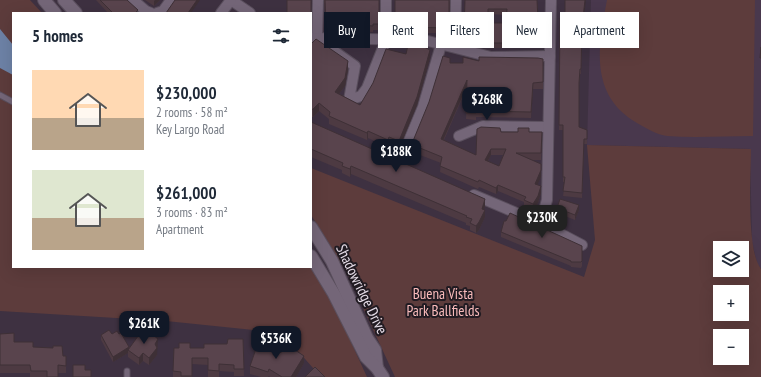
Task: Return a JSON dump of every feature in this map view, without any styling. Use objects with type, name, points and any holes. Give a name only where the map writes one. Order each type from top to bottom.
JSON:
[{"type":"street","points":[[44,0],[54,12]]},
{"type":"street","points":[[64,0],[75,12]]},
{"type":"street","points":[[134,0],[148,12]]},
{"type":"street","points":[[160,12],[163,11],[171,0]]},
{"type":"street","points":[[222,12],[231,0],[249,12]]},
{"type":"street","points":[[314,39],[318,0]]},
{"type":"street","points":[[386,0],[386,12]]},
{"type":"street","points":[[456,0],[456,12]]},
{"type":"street","points":[[540,223],[547,200],[551,0]]},
{"type":"street","points":[[314,39],[355,66],[348,100],[361,96],[367,88],[383,48]]},
{"type":"street","points":[[314,39],[378,40]]},
{"type":"street","points":[[400,162],[423,107],[440,48]]},
{"type":"street","points":[[455,48],[492,57],[550,56]]},
{"type":"street","points":[[459,136],[483,126],[548,127]]},
{"type":"street","points":[[465,191],[540,223],[582,245]]},
{"type":"street","name":"Shadowridge Drive","points":[[312,229],[332,261],[363,331],[375,350],[380,372]]},
{"type":"street","name":"Shadowridge Drive","points":[[312,258],[334,294],[366,357],[380,372]]},
{"type":"lane","points":[[0,95],[12,101]]},
{"type":"shaded area","points":[[591,0],[761,0],[761,269],[757,264],[752,242],[750,149],[587,145],[590,48],[639,48],[639,12],[591,12]]},
{"type":"green space","points":[[0,0],[30,0],[41,12],[12,12],[12,268],[312,268],[312,257],[367,377],[321,377],[282,333],[166,321],[0,311]]},
{"type":"green space","points":[[607,0],[755,0],[753,136],[667,136],[652,131],[637,123],[622,112],[611,98],[604,84],[601,68],[600,48],[639,48],[639,12],[605,12]]},
{"type":"green space","name":"Buena Vista Park Ballfields","points":[[587,145],[751,149],[751,230],[756,259],[761,269],[761,377],[395,377],[346,271],[312,217],[312,168],[584,277],[595,240]]},
{"type":"water","points":[[0,29],[12,44],[12,74],[0,68]]},
{"type":"building","points":[[100,0],[127,0],[138,10],[136,12],[112,12]]},
{"type":"building","points":[[175,0],[197,0],[189,12],[167,12]]},
{"type":"building","points":[[287,0],[311,0],[311,12],[287,12]]},
{"type":"building","points":[[325,0],[379,0],[378,24],[373,24],[373,26],[370,26],[370,12],[326,12]]},
{"type":"building","points":[[395,0],[449,0],[449,12],[436,12],[436,28],[428,28],[428,12],[395,11]]},
{"type":"building","points":[[465,0],[537,0],[538,12],[507,12],[507,9],[488,9],[488,12],[465,12]]},
{"type":"building","points":[[565,0],[585,0],[584,12],[565,12]]},
{"type":"building","points":[[560,18],[560,48],[582,48],[579,83],[579,127],[587,130],[587,139],[584,139],[582,193],[563,191],[565,177],[563,177],[563,125],[559,125]]},
{"type":"building","points":[[494,23],[502,23],[502,43],[494,43]]},
{"type":"building","points":[[316,39],[324,44],[324,48],[329,48],[348,61],[345,78],[335,92],[360,105],[373,83],[386,49],[406,54],[407,48],[426,48],[430,50],[417,97],[399,141],[389,137],[388,140],[368,131],[367,133],[329,116],[330,112],[319,103],[312,110],[312,43]]},
{"type":"building","points":[[443,56],[450,58],[450,63],[463,63],[463,57],[479,61],[479,57],[543,59],[543,82],[533,83],[531,112],[476,111],[476,113],[466,113],[467,80],[441,139],[476,155],[477,129],[481,127],[500,128],[501,132],[518,132],[518,128],[529,128],[529,132],[542,132],[541,153],[516,153],[541,164],[541,170],[535,184],[541,186],[538,196],[533,204],[524,200],[526,197],[498,185],[496,188],[479,180],[478,182],[440,166],[442,157],[420,148],[421,146],[419,144],[413,141],[429,102]],"holes":[[[491,149],[506,149],[499,166],[485,160]]]},
{"type":"building","points":[[312,122],[485,199],[482,209],[485,210],[476,226],[470,223],[472,219],[466,217],[467,216],[351,166],[350,169],[342,166],[343,163],[312,149]]},
{"type":"building","points":[[560,199],[579,205],[575,215],[557,208]]},
{"type":"building","points":[[510,213],[582,246],[582,261],[571,262],[501,232],[504,221],[506,221]]},
{"type":"building","points":[[109,330],[112,334],[117,331],[119,334],[121,333],[129,347],[113,357],[101,335]]},
{"type":"building","points":[[147,330],[158,339],[155,344],[157,348],[149,358],[143,353],[139,358],[128,350],[141,332]]},
{"type":"building","points":[[14,333],[14,342],[33,342],[33,347],[53,348],[53,346],[62,346],[63,356],[66,356],[66,366],[58,365],[58,377],[47,377],[47,371],[31,371],[30,365],[0,365],[0,334]]},
{"type":"building","points":[[228,339],[243,339],[244,369],[234,369],[234,365],[219,364],[219,371],[208,370],[208,358],[192,358],[192,376],[181,376],[181,372],[173,371],[174,348],[179,348],[179,343],[190,343],[190,348],[204,348],[204,344],[227,344]]},
{"type":"building","points":[[268,341],[276,344],[273,355],[292,348],[304,356],[291,377],[282,377],[269,369],[268,372],[250,366],[257,346],[260,347],[261,342],[267,344]]},
{"type":"building","points":[[73,365],[85,365],[85,370],[91,370],[91,377],[73,377]]},
{"type":"building","points":[[315,367],[325,377],[305,377]]}]
